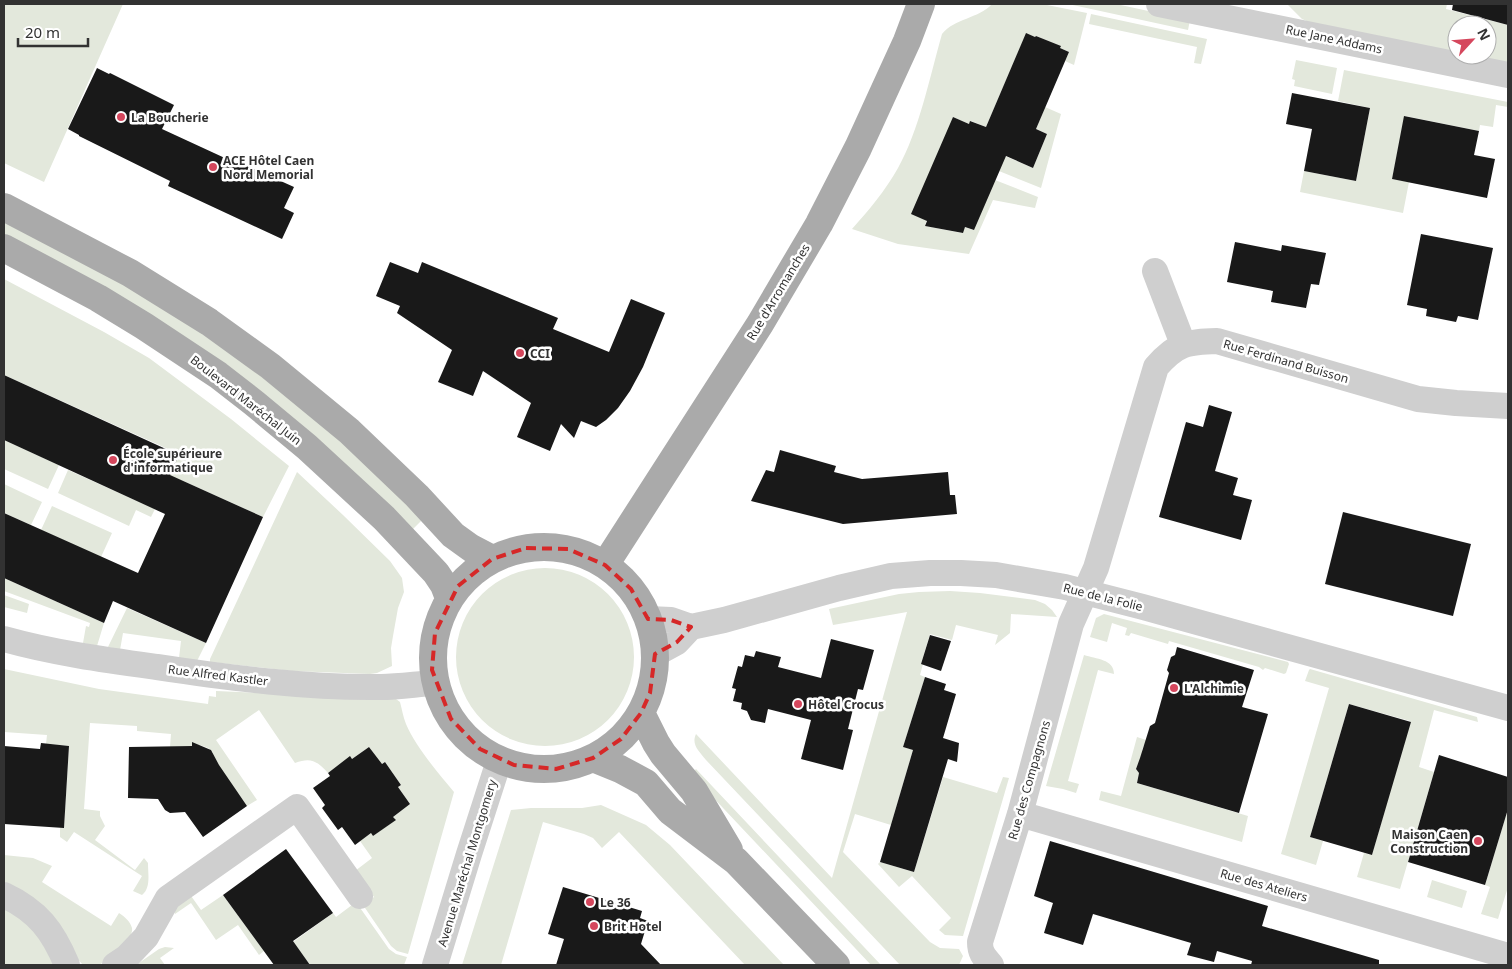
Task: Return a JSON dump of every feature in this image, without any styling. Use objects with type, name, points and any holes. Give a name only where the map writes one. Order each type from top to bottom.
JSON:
[{"type":"main road","name":"Rue d'Arromanches","points":[[605,564],[760,324],[819,224],[858,148],[907,42],[922,4]]},
{"type":"main road","points":[[4,207],[130,273],[208,322],[270,366],[331,415],[388,467],[453,535],[471,548],[492,559]]},
{"type":"main road","name":"Boulevard Maréchal Juin","points":[[4,248],[121,312],[218,375],[254,403],[307,447],[384,518],[425,564],[436,573],[444,585],[449,598]]},
{"type":"main road","points":[[547,546],[568,549],[588,555],[605,564],[620,576],[641,603],[652,630],[655,654],[654,674],[650,693],[641,713],[632,727],[608,750],[575,765],[556,769],[532,769],[499,761],[464,736],[451,719],[434,682],[432,656],[435,633],[449,598],[468,575],[480,566],[492,559],[526,548],[547,546]]},
{"type":"main road","points":[[641,713],[656,743],[673,767],[694,791],[736,861]]},
{"type":"main road","points":[[594,758],[646,783],[670,811],[736,861],[836,965]]},
{"type":"street","name":"Rue Jane Addams","points":[[1159,4],[1255,13],[1508,75]]},
{"type":"street","points":[[1085,592],[1096,568],[1156,367],[1167,355],[1183,344],[1155,271]]},
{"type":"street","name":"Rue Ferdinand Buisson","points":[[1183,344],[1217,341],[1418,399],[1508,406]]},
{"type":"street","name":"Rue de la Folie","points":[[648,619],[672,620],[691,627],[891,576],[930,573],[980,574],[1018,578],[1085,592],[1508,708]]},
{"type":"street","name":"Rue des Compagnons","points":[[991,965],[980,950],[980,942],[1020,814],[1071,624],[1085,592]]},
{"type":"street","points":[[655,654],[677,642],[691,627]]},
{"type":"street","name":"Rue Alfred Kastler","points":[[4,639],[104,660],[291,683],[382,687],[434,682]]},
{"type":"street","name":"Avenue Maréchal Montgomery","points":[[435,965],[499,761]]},
{"type":"street","points":[[115,965],[146,937],[168,898],[297,807],[360,896]]},
{"type":"street","name":"Rue des Ateliers","points":[[1020,814],[1508,956]]},
{"type":"street","points":[[4,895],[27,908],[44,923],[67,965]]},
{"type":"highlighted area","points":[[526,548],[568,549],[605,565],[631,589],[648,619],[671,620],[691,627],[677,642],[655,654],[650,693],[641,713],[621,739],[593,758],[556,769],[514,765],[480,749],[451,719],[432,670],[435,633],[458,586],[492,559]]},
{"type":"shaded area","points":[[4,4],[123,4],[44,182],[4,163]]},
{"type":"shaded area","points":[[992,4],[1042,4],[1087,13],[1074,65],[1065,61],[1069,52],[1060,48],[1060,46],[1026,34],[986,127],[971,121],[969,124],[953,117],[925,226],[962,233],[965,227],[973,230],[995,180],[1038,197],[1035,208],[993,200],[969,254],[898,244],[852,229],[882,192],[898,168],[905,153],[923,103],[942,34],[953,25],[980,13]]},
{"type":"shaded area","points":[[1068,4],[1116,4],[1190,20],[1188,30]]},
{"type":"shaded area","points":[[1287,4],[1447,4],[1446,9],[1469,15],[1447,15],[1447,51],[1311,23],[1302,19]]},
{"type":"shaded area","points":[[1091,14],[1207,39],[1201,64],[1194,63],[1197,47],[1089,24]]},
{"type":"shaded area","points":[[1497,22],[1508,25],[1508,64],[1497,62]]},
{"type":"shaded area","points":[[1296,60],[1337,68],[1332,94],[1294,86],[1295,80],[1292,79]]},
{"type":"shaded area","points":[[1344,70],[1508,102],[1508,107],[1496,105],[1493,127],[1480,125],[1479,131],[1405,116],[1392,179],[1409,182],[1403,213],[1300,192],[1304,171],[1356,181],[1370,108],[1338,101]]},
{"type":"shaded area","points":[[1045,107],[1061,114],[1041,188],[999,171],[1005,156],[1033,168],[1047,134],[1036,129]]},
{"type":"shaded area","points":[[4,216],[126,280],[282,388],[425,517],[411,531],[4,237]]},
{"type":"shaded area","points":[[4,279],[149,358],[231,419],[289,466],[263,517],[181,480],[165,485],[179,454],[4,375]]},
{"type":"shaded area","points":[[4,440],[59,465],[48,489],[4,469]]},
{"type":"shaded area","points":[[68,470],[155,509],[151,517],[136,510],[129,526],[58,493]]},
{"type":"shaded area","points":[[297,472],[390,561],[402,578],[404,592],[398,608],[391,648],[392,666],[377,673],[292,671],[210,662]]},
{"type":"shaded area","points":[[4,484],[42,502],[31,525],[4,513]]},
{"type":"shaded area","points":[[52,506],[112,533],[101,557],[41,530]]},
{"type":"shaded area","points":[[536,568],[554,568],[571,571],[587,578],[602,588],[614,600],[624,615],[631,631],[634,657],[633,674],[628,691],[614,714],[602,726],[587,736],[571,743],[554,746],[536,746],[519,743],[503,736],[488,726],[476,714],[466,699],[459,683],[456,666],[456,648],[459,631],[466,615],[476,600],[488,588],[503,578],[519,571]]},
{"type":"shaded area","points":[[4,578],[104,623],[97,646],[83,643],[86,626],[89,627],[90,623],[4,591]]},
{"type":"shaded area","points":[[950,591],[1035,600],[1045,604],[1057,617],[1011,614],[1010,633],[995,645],[998,635],[956,625],[952,640],[930,634],[921,664],[923,664],[920,675],[925,677],[903,747],[913,750],[891,825],[855,814],[843,852],[930,942],[940,948],[959,949],[963,956],[959,965],[900,965],[706,760],[696,748],[694,741],[696,734],[832,878],[907,612],[833,625],[829,609],[899,594]]},
{"type":"shaded area","points":[[4,595],[29,604],[27,613],[4,607]]},
{"type":"shaded area","points":[[127,608],[206,643],[197,661],[179,658],[181,641],[123,633],[120,650],[108,647]]},
{"type":"shaded area","points":[[1104,614],[1288,662],[1289,664],[1284,674],[1265,668],[1263,670],[1259,667],[1169,641],[1168,644],[1131,633],[1129,636],[1125,635],[1127,628],[1112,623],[1107,642],[1090,637],[1096,618]]},
{"type":"shaded area","points":[[1084,655],[1108,662],[1114,674],[1098,670],[1068,781],[1079,784],[1076,793],[1046,786]]},
{"type":"shaded area","points":[[4,669],[99,689],[208,704],[209,696],[216,697],[216,691],[396,699],[400,702],[406,724],[415,742],[454,792],[408,954],[397,951],[391,946],[363,905],[374,897],[355,871],[372,858],[360,841],[371,833],[373,836],[395,820],[393,817],[410,804],[398,787],[401,785],[385,762],[381,764],[369,747],[352,759],[350,757],[328,773],[310,760],[295,763],[259,710],[216,740],[257,800],[247,806],[211,755],[212,751],[207,748],[195,745],[170,747],[171,734],[137,731],[137,726],[90,723],[84,809],[100,811],[100,816],[105,826],[95,840],[135,870],[144,858],[148,863],[148,885],[142,895],[133,891],[142,876],[74,832],[67,842],[60,837],[60,827],[64,827],[69,746],[46,744],[47,735],[4,732]]},
{"type":"shaded area","points":[[1310,669],[1477,717],[1478,722],[1434,710],[1419,767],[1434,772],[1400,889],[1357,877],[1364,853],[1372,855],[1410,721],[1349,704],[1310,837],[1323,841],[1316,865],[1281,854],[1329,688],[1305,681]]},
{"type":"shaded area","points":[[1137,737],[1149,741],[1149,743],[1144,745],[1142,750],[1145,754],[1142,763],[1138,764],[1136,769],[1139,773],[1137,783],[1248,816],[1242,842],[1099,800],[1101,791],[1121,796]]},
{"type":"shaded area","points":[[696,769],[881,965],[871,965],[691,774]]},
{"type":"shaded area","points":[[943,777],[997,793],[1003,777],[1009,778],[963,936],[945,935],[939,930],[951,918],[912,876],[899,887],[878,864],[880,862],[914,872]]},
{"type":"shaded area","points":[[601,805],[646,825],[670,845],[784,965],[745,965],[619,832],[602,848],[593,838],[584,834],[543,822],[501,965],[462,965],[511,810],[582,808]]},
{"type":"shaded area","points":[[1508,809],[1508,887],[1498,919],[1481,914],[1490,887],[1485,885]]},
{"type":"shaded area","points":[[4,855],[33,858],[52,866],[42,882],[111,926],[119,913],[127,919],[132,928],[132,933],[125,944],[103,963],[83,965],[10,884],[4,882]]},
{"type":"shaded area","points":[[1432,880],[1467,891],[1462,908],[1427,897]]},
{"type":"shaded area","points":[[189,893],[201,910],[223,895],[264,951],[259,955],[238,925],[216,940],[191,903],[175,914],[174,911]]},
{"type":"shaded area","points":[[356,902],[389,949],[396,954],[407,957],[404,965],[310,965],[293,942],[333,913],[336,917]]},
{"type":"shaded area","points":[[4,905],[35,929],[56,965],[4,965]]},
{"type":"shaded area","points":[[165,947],[174,948],[160,958],[165,965],[136,965],[159,949]]},
{"type":"building","points":[[1453,4],[1508,4],[1508,25],[1497,22],[1497,15],[1471,15],[1452,10]]},
{"type":"building","points":[[1026,33],[1061,46],[1060,48],[1069,52],[1036,129],[1047,134],[1033,168],[1006,156],[974,230],[965,227],[963,233],[925,226],[927,221],[911,214],[953,117],[969,124],[970,121],[986,127]]},
{"type":"building","points":[[97,68],[174,105],[162,129],[240,165],[241,163],[294,187],[284,208],[294,213],[282,239],[168,186],[170,181],[68,129]]},
{"type":"building","points":[[1292,93],[1370,108],[1356,181],[1304,171],[1312,129],[1286,124]]},
{"type":"building","points":[[1404,116],[1479,131],[1474,155],[1495,159],[1487,198],[1392,179]]},
{"type":"building","points":[[1421,234],[1493,248],[1478,320],[1458,316],[1456,322],[1426,316],[1427,309],[1407,305]]},
{"type":"building","points":[[1235,242],[1281,251],[1282,245],[1326,253],[1319,285],[1311,284],[1306,308],[1271,302],[1273,291],[1227,282]]},
{"type":"building","name":"CCI","points":[[390,262],[418,273],[422,262],[558,318],[553,329],[609,352],[631,299],[665,313],[643,367],[618,408],[596,427],[581,421],[574,438],[561,424],[550,451],[517,437],[531,403],[483,371],[473,396],[438,382],[452,350],[397,313],[400,306],[376,296]]},
{"type":"building","points":[[4,375],[179,455],[170,475],[263,517],[206,643],[113,601],[104,623],[4,578],[4,513],[138,573],[165,514],[4,440]]},
{"type":"building","points":[[1209,405],[1232,412],[1215,471],[1238,478],[1233,495],[1252,500],[1241,540],[1159,517],[1186,422],[1203,427]]},
{"type":"building","points":[[780,450],[836,466],[834,472],[862,479],[948,472],[950,495],[955,495],[957,514],[843,524],[751,501],[766,470],[774,472]]},
{"type":"building","points":[[1343,512],[1471,544],[1453,616],[1325,584]]},
{"type":"building","points":[[930,635],[951,641],[941,671],[921,664]]},
{"type":"building","name":"Hôtel Crocus","points":[[831,639],[874,650],[863,690],[858,689],[848,729],[853,730],[843,770],[801,759],[811,720],[768,709],[765,723],[751,720],[747,711],[741,709],[742,703],[733,701],[736,689],[732,688],[738,666],[742,667],[745,655],[754,657],[756,651],[781,657],[778,667],[821,678]]},
{"type":"building","points":[[1177,647],[1254,670],[1242,707],[1268,714],[1239,813],[1137,783],[1139,773],[1136,769],[1150,726],[1155,723],[1169,673],[1167,670],[1171,657],[1175,655]]},
{"type":"building","points":[[925,677],[946,684],[944,690],[956,694],[943,738],[959,743],[957,762],[948,759],[914,872],[880,862],[913,750],[903,747]]},
{"type":"building","points":[[1349,704],[1411,722],[1372,855],[1310,837]]},
{"type":"building","points":[[192,742],[211,750],[247,806],[203,837],[185,812],[170,813],[165,810],[158,799],[128,798],[129,747],[192,746]]},
{"type":"building","points":[[41,743],[69,746],[64,828],[4,824],[4,746],[40,749]]},
{"type":"building","points":[[369,747],[382,764],[385,762],[401,785],[398,787],[410,804],[393,817],[396,820],[373,836],[371,833],[355,845],[342,827],[338,830],[322,808],[325,805],[313,788],[330,776],[328,773],[350,756],[352,759]]},
{"type":"building","points":[[1439,755],[1508,777],[1508,809],[1485,885],[1408,862]]},
{"type":"building","points":[[1050,841],[1268,906],[1262,926],[1379,960],[1379,965],[1251,965],[1252,961],[1217,951],[1214,962],[1187,955],[1191,943],[1093,914],[1083,945],[1044,933],[1053,903],[1034,896]]},
{"type":"building","points":[[286,849],[333,913],[293,941],[310,965],[274,965],[223,895]]},
{"type":"building","name":"Brit Hotel","points":[[563,887],[642,911],[640,918],[648,921],[641,944],[661,965],[556,965],[564,939],[548,934]]},
{"type":"place","name":"La Boucherie","points":[[121,117]]},
{"type":"place","name":"ACE Hôtel Caen Nord Memorial","points":[[213,167]]},
{"type":"place","name":"CCI","points":[[520,353]]},
{"type":"place","name":"École supérieure d'informatique","points":[[113,460]]},
{"type":"place","name":"L'Alchimie","points":[[1174,688]]},
{"type":"place","name":"Hôtel Crocus","points":[[798,704]]},
{"type":"place","name":"Maison Caen Construction","points":[[1478,841]]},
{"type":"place","name":"Le 36","points":[[590,902]]},
{"type":"place","name":"Brit Hotel","points":[[594,926]]}]
